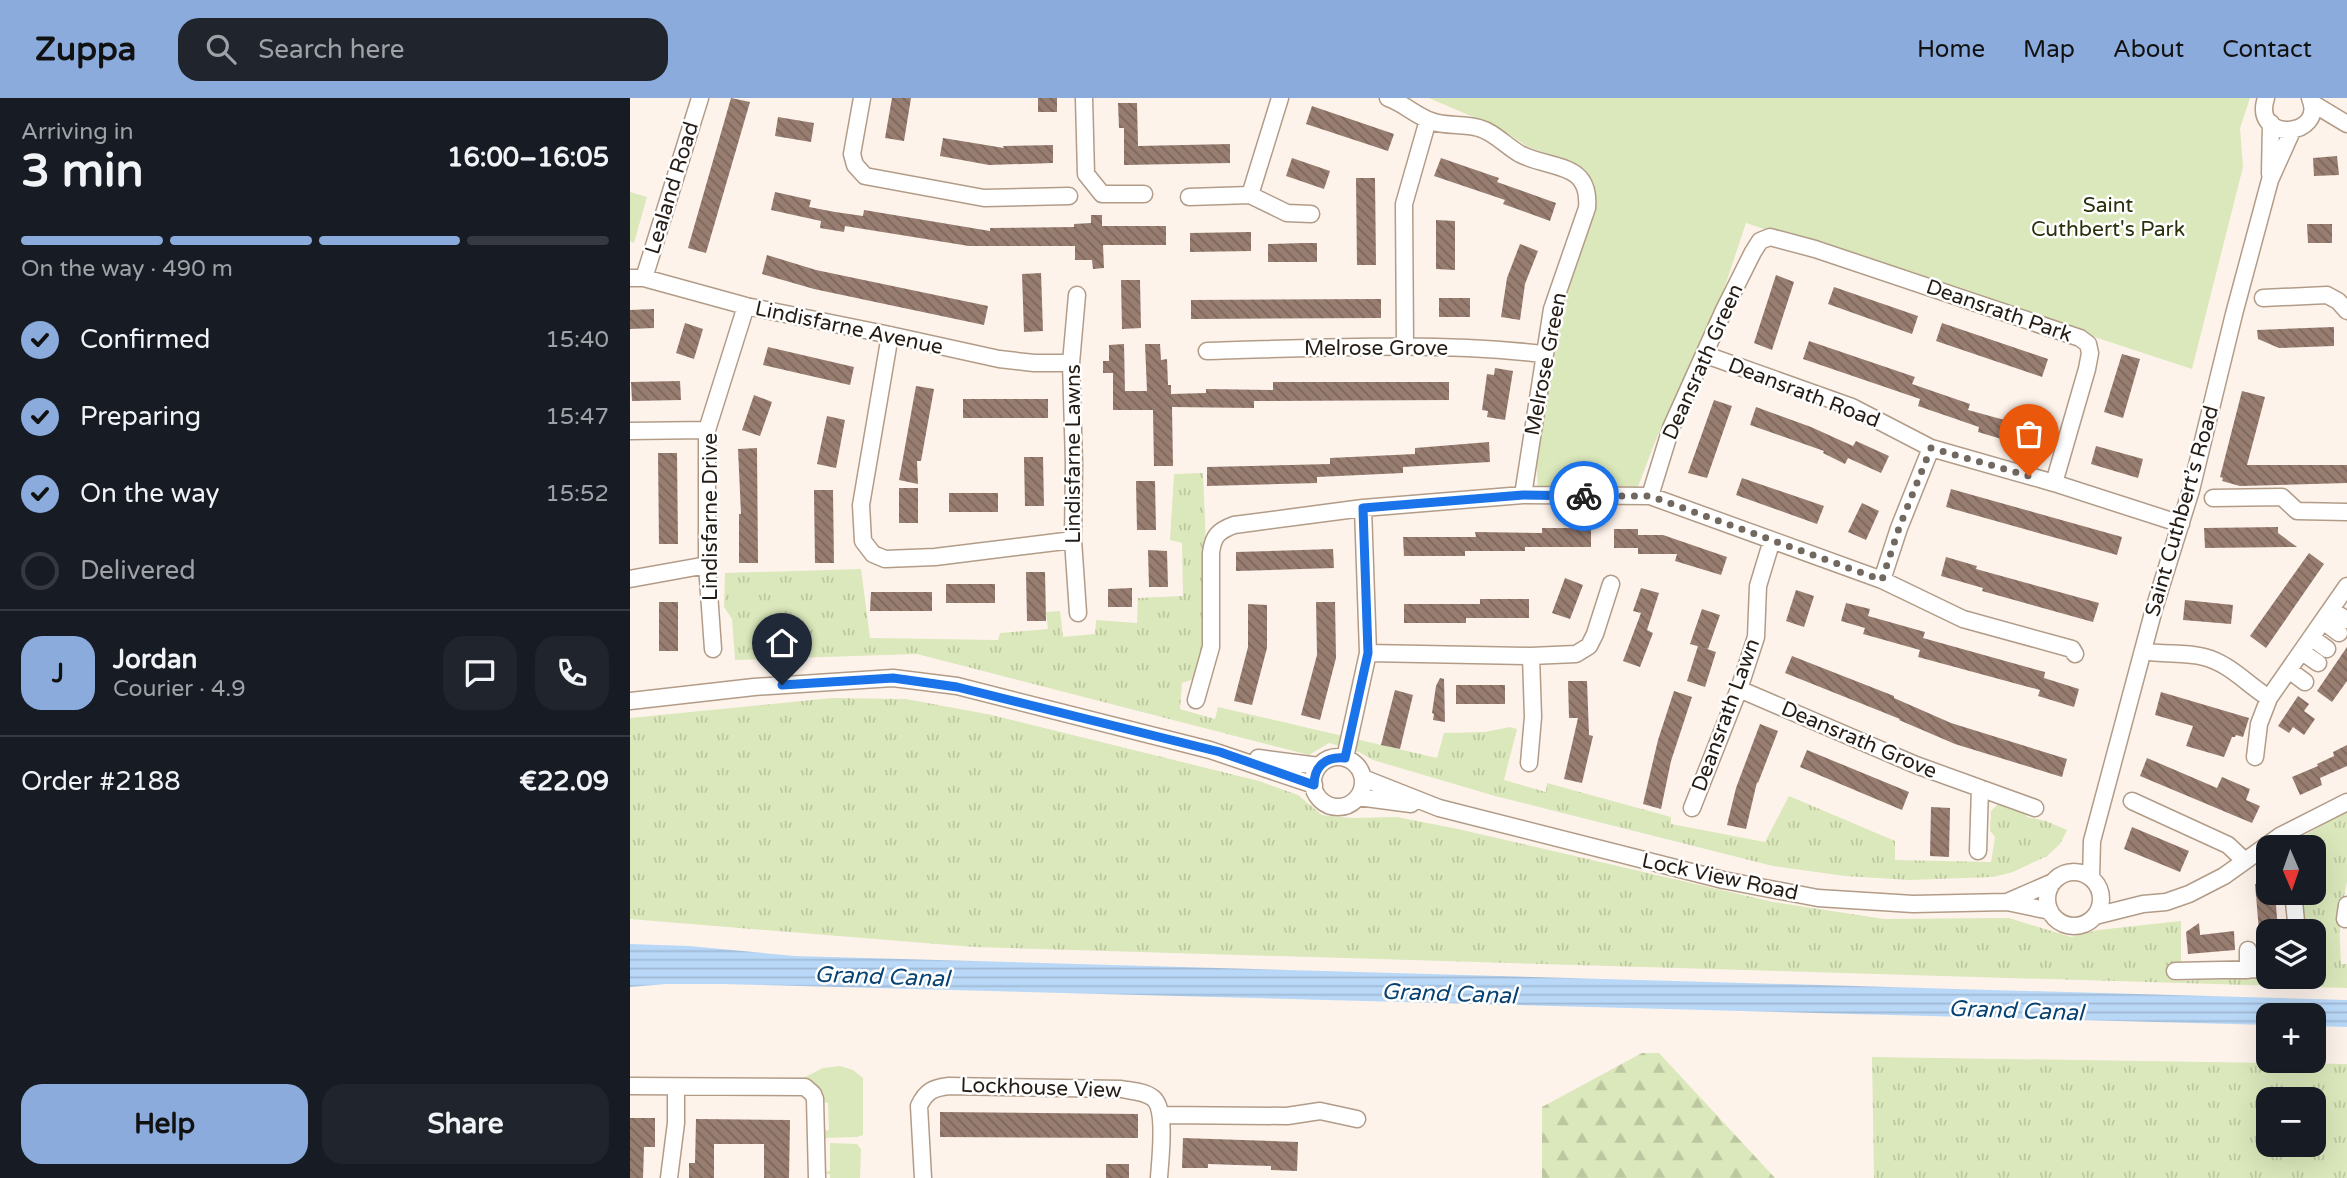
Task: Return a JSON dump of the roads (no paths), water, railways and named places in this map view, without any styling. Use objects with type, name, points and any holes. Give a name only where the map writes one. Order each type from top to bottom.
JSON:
[{"type":"street","name":"Lealand Road","points":[[637,278],[700,98]]},
{"type":"street","points":[[862,98],[852,154],[855,165],[865,176],[984,198],[1069,196]]},
{"type":"street","points":[[1084,98],[1086,174],[1102,194],[1144,194]]},
{"type":"street","points":[[1250,195],[1280,98]]},
{"type":"street","points":[[1388,98],[1428,120],[1404,204],[1405,346]]},
{"type":"street","name":"Saint Cuthbert’s Road","points":[[2091,878],[2092,841],[2154,609],[2181,524],[2270,180],[2271,123],[2264,110],[2266,98]]},
{"type":"street","points":[[2311,101],[2346,124]]},
{"type":"street","name":"Saint Cuthbert’s Road","points":[[2270,180],[2299,127],[2310,118],[2311,101]]},
{"type":"street","name":"Melrose Green","points":[[1428,120],[1482,128],[1521,154],[1573,171],[1584,181],[1588,195],[1587,208],[1552,309],[1523,495]]},
{"type":"street","points":[[2271,123],[2276,128],[2346,124]]},
{"type":"street","points":[[1189,197],[1250,195],[1287,213],[1311,214]]},
{"type":"street","name":"Deansrath Green","points":[[1650,496],[1671,428],[1724,310],[1753,252],[1760,241],[1770,237]]},
{"type":"street","name":"Deansrath Park","points":[[1770,237],[1945,292],[2080,338],[2088,344],[2090,353],[2087,369],[2054,483]]},
{"type":"street","name":"Lindisfarne Avenue","points":[[637,278],[746,306],[999,359],[1071,363]]},
{"type":"street","name":"Lindisfarne Lawns","points":[[1077,295],[1071,363],[1073,540],[1078,613]]},
{"type":"street","points":[[2263,298],[2327,295],[2338,301],[2347,311]]},
{"type":"street","name":"Lindisfarne Drive","points":[[713,649],[707,565],[707,430],[746,306]]},
{"type":"street","points":[[890,335],[861,505],[863,541],[873,554],[885,559],[935,557],[1073,540]]},
{"type":"street","name":"Melrose Grove","points":[[1208,351],[1405,346],[1497,348],[1544,354]]},
{"type":"street","name":"Deansrath Road","points":[[1706,355],[1853,407],[1931,448],[2054,483],[2181,524]]},
{"type":"street","points":[[630,431],[707,430]]},
{"type":"street","points":[[1882,580],[1899,528],[1931,448]]},
{"type":"street","points":[[1196,700],[1211,647],[1211,553],[1213,538],[1221,530],[1234,525],[1363,508],[1523,495],[1650,496],[1882,580],[1963,619],[2071,649],[2075,654]]},
{"type":"street","points":[[2213,498],[2282,497],[2297,511],[2347,512]]},
{"type":"street","points":[[1345,758],[1368,653],[1363,508]]},
{"type":"street","name":"Deansrath Lawn","points":[[1692,808],[1739,689],[1756,637],[1758,586],[1772,540]]},
{"type":"street","points":[[630,579],[707,565]]},
{"type":"street","points":[[1368,653],[1531,656],[1576,654],[1588,646],[1595,634],[1611,584]]},
{"type":"street","points":[[2339,603],[2343,626]]},
{"type":"street","points":[[2255,757],[2259,724],[2269,698],[2339,603]]},
{"type":"street","points":[[2308,644],[2323,655]]},
{"type":"street","points":[[2143,651],[2162,655],[2204,657],[2224,666],[2269,698]]},
{"type":"street","points":[[1529,763],[1534,716],[1531,656]]},
{"type":"street","points":[[2290,671],[2305,682]]},
{"type":"street","name":"Lock View Road","points":[[630,701],[754,687],[893,678],[957,687],[1220,752],[1314,785],[1316,793],[1328,804],[1344,806],[1358,797],[1440,808],[1723,880],[1818,898],[1913,904],[2007,902],[2050,911]]},
{"type":"street","name":"Deansrath Grove","points":[[1739,689],[1916,765],[2035,808]]},
{"type":"street","name":"Lock View Road","points":[[1220,752],[1319,766],[1330,758],[1345,758],[1357,765],[1363,778],[1440,808]]},
{"type":"street","points":[[1314,785],[1315,772],[1319,766]]},
{"type":"street","points":[[1358,797],[1363,778]]},
{"type":"street","points":[[1978,851],[1979,788]]},
{"type":"street","points":[[2132,801],[2228,845],[2245,860]]},
{"type":"street","points":[[2288,835],[2347,802]]},
{"type":"street","name":"Saint Cuthbert’s Road","points":[[2071,872],[2092,841]]},
{"type":"street","points":[[2095,916],[2143,904],[2166,902],[2189,894],[2224,876],[2256,854]]},
{"type":"street","points":[[2071,872],[2085,874],[2091,878],[2101,896],[2095,916],[2089,922],[2071,926],[2063,923],[2050,911],[2048,895],[2053,882],[2071,872]]},
{"type":"street","name":"Lock View Road","points":[[2007,902],[2053,882]]},
{"type":"street","points":[[2101,896],[2143,904]]},
{"type":"street","points":[[2248,950],[2248,970]]},
{"type":"street","points":[[2175,971],[2256,970]]},
{"type":"street","points":[[630,1086],[799,1085],[810,1090],[815,1099],[817,1178]]},
{"type":"street","name":"Lockhouse View","points":[[923,1178],[919,1105],[923,1096],[933,1088],[949,1086],[1140,1092],[1151,1096],[1157,1102],[1161,1115]]},
{"type":"street","points":[[669,1178],[676,1123],[676,1087]]},
{"type":"street","points":[[1159,1178],[1161,1115],[1287,1116],[1320,1111],[1357,1119]]},
{"type":"water","name":"Grand Canal","points":[[630,944],[689,946],[795,956],[2347,1000],[2347,1027],[2326,1026],[2326,1003],[2256,1003],[2256,1025],[722,984],[630,987]]},
{"type":"park label","name":"Saint Cuthbert's Park","points":[[2108,217]]}]
